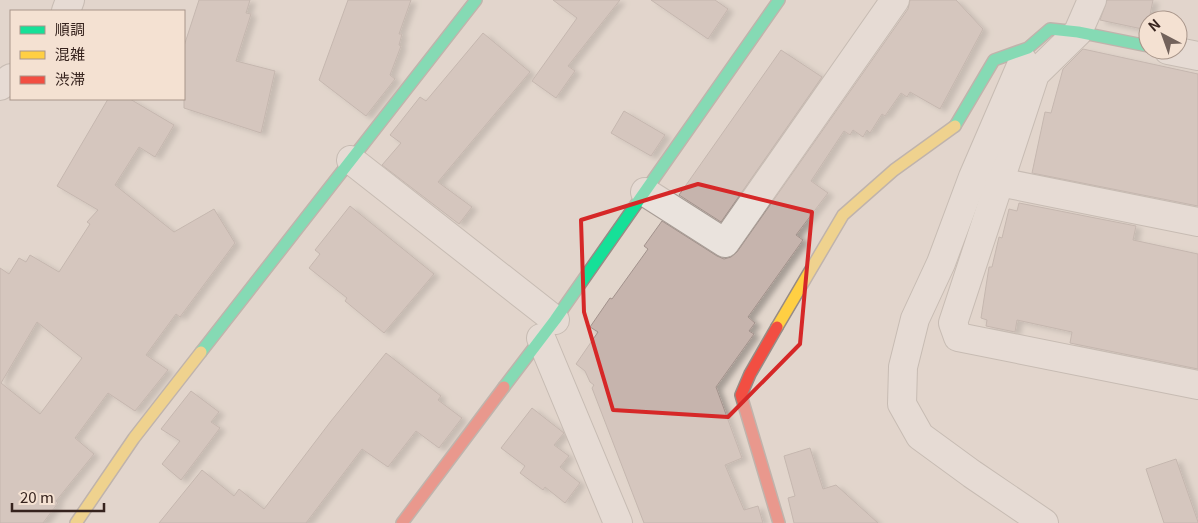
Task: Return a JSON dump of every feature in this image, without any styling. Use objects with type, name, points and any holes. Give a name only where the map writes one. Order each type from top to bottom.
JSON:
[{"type":"street","points":[[76,523],[134,438],[476,0]]},
{"type":"street","points":[[402,523],[548,329],[779,0]]},
{"type":"street","points":[[645,192],[725,244],[896,0]]},
{"type":"street","points":[[1092,0],[1078,32],[1035,74],[953,323],[958,338],[1198,385]]},
{"type":"street","points":[[779,523],[741,395],[750,374],[843,214],[894,170],[955,126],[994,60],[1028,48],[1050,29],[1078,32],[1138,44]]},
{"type":"street","points":[[1028,48],[973,177],[941,263],[915,320],[903,367],[902,404],[920,436],[1044,523]]},
{"type":"street","points":[[350,160],[548,329],[618,523]]},
{"type":"street","points":[[999,182],[1198,222]]},
{"type":"highlighted area","points":[[698,184],[812,212],[800,344],[728,417],[613,410],[584,312],[581,220]]},
{"type":"building","points":[[199,0],[250,0],[246,13],[251,14],[236,61],[275,71],[261,133],[184,108],[185,43]]},
{"type":"building","points":[[348,0],[411,0],[399,34],[402,34],[399,45],[401,46],[390,75],[395,79],[366,116],[319,80]]},
{"type":"building","points":[[553,0],[620,0],[568,66],[575,71],[556,98],[532,81],[577,18]]},
{"type":"building","points":[[651,0],[715,0],[728,9],[708,39]]},
{"type":"building","points":[[910,0],[956,0],[983,29],[940,109],[910,92],[907,97],[901,93],[885,116],[882,114],[870,133],[867,130],[863,137],[853,130],[850,135],[844,131],[811,181],[828,193],[796,235],[803,240],[748,317],[755,323],[749,331],[754,334],[716,387],[742,458],[725,465],[744,510],[758,506],[763,523],[644,523],[592,388],[594,385],[590,382],[585,371],[576,364],[598,332],[590,327],[648,249],[644,246],[662,221],[724,259],[731,257],[737,252],[908,9]]},
{"type":"building","points":[[1107,0],[1153,0],[1151,10],[1138,10],[1138,28],[1100,20]]},
{"type":"building","points":[[483,33],[530,72],[438,182],[472,207],[459,224],[382,165],[401,143],[390,135],[420,97],[426,101]]},
{"type":"building","points":[[1083,49],[1198,74],[1198,206],[1032,173],[1045,112],[1051,113],[1063,69]]},
{"type":"building","points":[[781,50],[822,77],[721,222],[679,195]]},
{"type":"building","points":[[107,100],[132,100],[174,125],[155,157],[139,147],[115,185],[174,232],[214,209],[235,243],[180,317],[176,314],[146,355],[168,370],[135,411],[108,393],[75,438],[94,454],[56,501],[58,503],[43,523],[0,523],[0,268],[9,274],[19,258],[26,262],[30,255],[59,272],[90,224],[87,222],[98,210],[57,186]],"holes":[[[37,322],[82,358],[40,414],[1,383]]]},
{"type":"building","points":[[624,111],[665,135],[651,156],[611,133]]},
{"type":"building","points":[[1019,203],[1136,226],[1133,240],[1198,254],[1198,369],[1070,343],[1072,332],[1017,320],[1015,332],[986,326],[987,320],[981,318],[989,267],[992,267],[999,237],[1002,238],[1009,209],[1017,211]]},
{"type":"building","points":[[350,206],[434,274],[384,333],[345,301],[347,298],[309,268],[320,254],[315,250]]},
{"type":"building","points":[[386,353],[441,396],[438,400],[462,418],[439,448],[416,431],[388,467],[362,449],[306,523],[159,523],[202,470],[234,496],[239,489],[264,509]]},
{"type":"building","points":[[191,391],[219,412],[211,422],[220,428],[181,480],[162,464],[180,441],[161,429]]},
{"type":"building","points":[[532,408],[564,433],[554,445],[569,456],[560,467],[580,483],[565,503],[545,487],[543,490],[520,473],[525,466],[501,448]]},
{"type":"building","points":[[810,448],[823,489],[836,485],[878,523],[794,523],[788,498],[795,496],[784,456]]},
{"type":"building","points":[[1176,459],[1198,523],[1164,523],[1146,469]]},
{"type":"traffic: fast","points":[[201,352],[476,0]]},
{"type":"traffic: fast","points":[[504,387],[555,320],[779,0]]},
{"type":"traffic: fast","points":[[955,126],[994,60],[1028,48],[1050,29],[1078,32],[1138,44]]},
{"type":"traffic: slow","points":[[777,327],[843,215],[894,170],[955,126]]},
{"type":"traffic: slow","points":[[76,523],[134,438],[201,352]]},
{"type":"traffic: jam","points":[[777,327],[750,374],[741,395],[779,523]]},
{"type":"traffic: jam","points":[[402,523],[504,387]]}]
